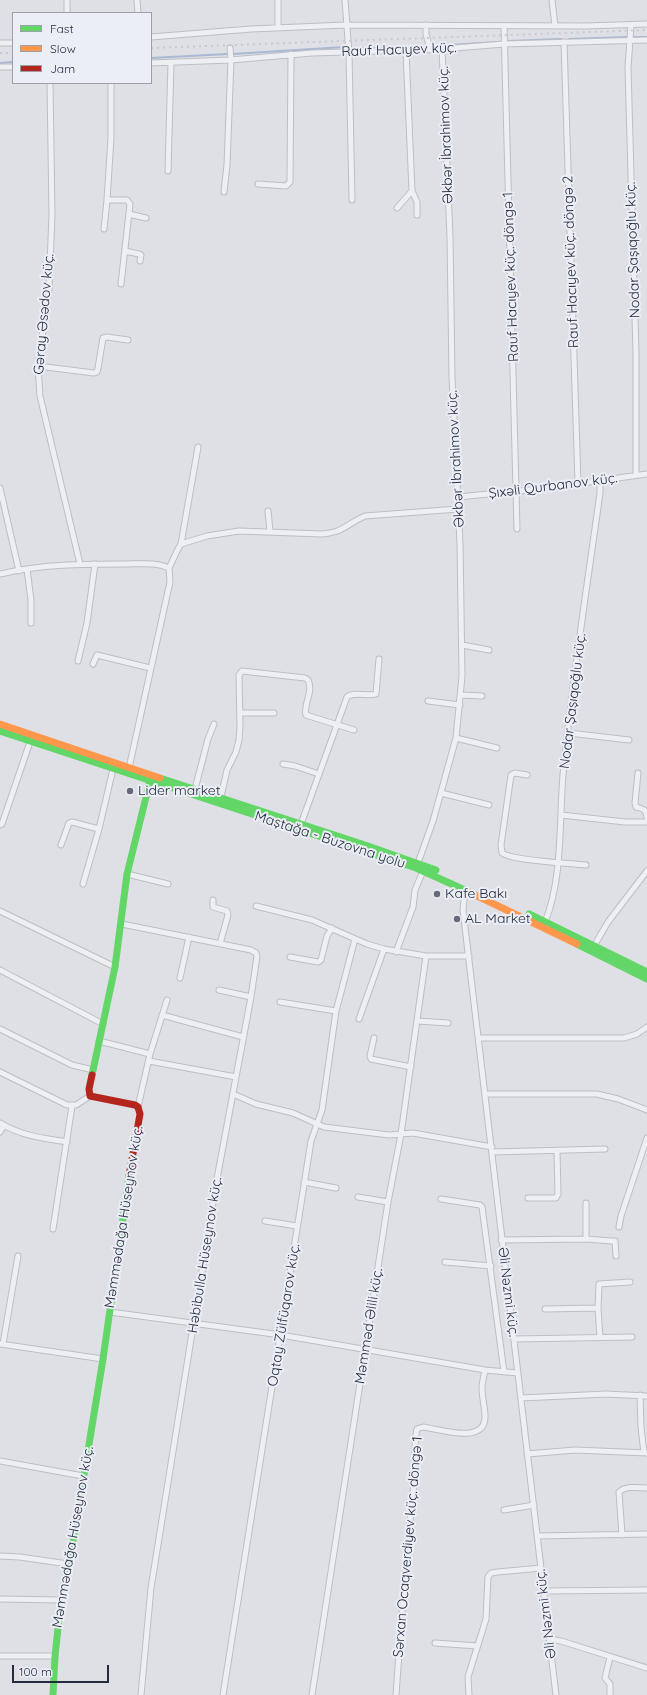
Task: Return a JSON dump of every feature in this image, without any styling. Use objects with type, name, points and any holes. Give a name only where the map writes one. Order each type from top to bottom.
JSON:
[{"type":"main road","points":[[0,724],[418,863],[545,922],[647,972]]},
{"type":"main road","name":"Maştağa - Buzovna yolu","points":[[0,731],[422,871],[469,888],[647,979]]},
{"type":"main road","points":[[90,1096],[89,1089],[115,967],[122,924],[127,874],[150,781]]},
{"type":"main road","name":"Məmmədağa Hüseynov küç.","points":[[53,1695],[54,1656],[60,1600],[68,1564],[103,1359],[128,1184],[140,1119],[138,1106],[130,1103],[90,1096]]},
{"type":"street","points":[[67,0],[67,12]]},
{"type":"street","points":[[137,0],[138,12]]},
{"type":"street","points":[[278,0],[278,28]]},
{"type":"street","points":[[345,0],[349,53],[352,200]]},
{"type":"street","points":[[552,0],[554,26]]},
{"type":"street","name":"Rauf Hacıyev küç.","points":[[152,37],[346,24],[504,26],[647,24]]},
{"type":"street","points":[[426,25],[426,34],[430,50]]},
{"type":"street","name":"Nodar Şaşıqoğlu küç.","points":[[631,25],[628,68],[636,353],[636,475]]},
{"type":"street","name":"Rauf Hacıyev küç. döngə 1","points":[[504,26],[517,529]]},
{"type":"street","name":"Rauf Hacıyev küç.","points":[[152,63],[231,60],[291,54],[430,50],[504,44],[647,40]]},
{"type":"street","name":"Rauf Hacıyev küç. döngə 2","points":[[564,42],[578,483]]},
{"type":"street","points":[[0,43],[12,43]]},
{"type":"street","points":[[224,192],[227,165],[231,60],[230,48]]},
{"type":"street","name":"Əkbər İbrahimov küç.","points":[[418,863],[428,836],[456,738],[461,695],[462,645],[458,497],[452,377],[450,237],[442,49]]},
{"type":"street","points":[[406,51],[412,191],[415,196],[417,215]]},
{"type":"street","points":[[258,184],[286,186],[290,182],[291,54]]},
{"type":"street","points":[[168,171],[171,63]]},
{"type":"street","points":[[0,67],[12,67]]},
{"type":"street","name":"Gəray Əsədov küç.","points":[[50,84],[52,215],[49,290],[38,366],[40,396],[80,564]]},
{"type":"street","points":[[104,229],[111,138],[111,84]]},
{"type":"street","points":[[397,208],[412,191]]},
{"type":"street","points":[[107,200],[129,201],[130,204],[121,284]]},
{"type":"street","points":[[129,214],[146,218]]},
{"type":"street","points":[[125,251],[140,254],[140,261]]},
{"type":"street","points":[[38,366],[94,373],[97,372],[103,338],[107,337],[128,340]]},
{"type":"street","points":[[129,768],[170,582],[169,568],[181,544],[198,447]]},
{"type":"street","name":"Şıxəli Qurbanov küç.","points":[[458,497],[647,474]]},
{"type":"street","name":"Nodar Şaşıqoğlu küç.","points":[[545,922],[554,894],[573,687],[600,493],[600,480]]},
{"type":"street","points":[[0,488],[19,571]]},
{"type":"street","points":[[181,544],[207,536],[228,532],[270,531],[322,534],[334,533],[342,530],[356,520],[365,516],[458,509]]},
{"type":"street","points":[[268,511],[270,531]]},
{"type":"street","points":[[0,574],[80,564],[155,564],[169,568]]},
{"type":"street","points":[[78,661],[87,623],[95,564]]},
{"type":"street","points":[[27,570],[31,600],[31,623]]},
{"type":"street","points":[[462,645],[489,650]]},
{"type":"street","points":[[92,664],[97,654],[150,668]]},
{"type":"street","points":[[301,824],[337,725],[350,695],[376,694],[378,659]]},
{"type":"street","points":[[220,797],[227,770],[238,745],[240,726],[239,675],[242,671],[305,678],[308,680],[310,688],[305,712],[306,715],[354,730]]},
{"type":"street","points":[[461,695],[482,696]]},
{"type":"street","points":[[428,701],[460,705]]},
{"type":"street","points":[[240,713],[274,713]]},
{"type":"street","points":[[195,789],[208,739],[214,724]]},
{"type":"street","points":[[568,733],[629,740]]},
{"type":"street","points":[[456,738],[497,748]]},
{"type":"street","points":[[0,825],[2,824],[30,742]]},
{"type":"street","points":[[283,764],[295,766],[319,774]]},
{"type":"street","points":[[83,884],[99,829],[113,769]]},
{"type":"street","points":[[527,775],[515,773],[511,775],[501,845],[502,853],[510,856],[586,865]]},
{"type":"street","points":[[638,773],[634,804],[636,807],[644,808],[647,818]]},
{"type":"street","points":[[441,793],[489,805]]},
{"type":"street","points":[[561,815],[625,822],[647,822]]},
{"type":"street","points":[[61,845],[69,822],[99,829]]},
{"type":"street","points":[[396,952],[413,907],[415,890],[422,871]]},
{"type":"street","points":[[594,946],[604,928],[647,871]]},
{"type":"street","points":[[127,874],[168,884]]},
{"type":"street","name":"Əli Nəzmi küç.","points":[[469,888],[464,899],[463,910],[556,1695]]},
{"type":"street","points":[[213,900],[213,907],[226,911],[228,915],[220,944]]},
{"type":"street","points":[[256,906],[312,920],[355,939],[396,952],[426,956],[469,956]]},
{"type":"street","points":[[0,911],[115,967]]},
{"type":"street","name":"Həbibulla Hüseynov küç.","points":[[122,924],[251,950],[256,953],[251,997],[216,1184],[152,1588],[141,1695]]},
{"type":"street","points":[[290,957],[318,962],[321,960],[327,936],[332,928]]},
{"type":"street","points":[[180,978],[189,937]]},
{"type":"street","name":"Oqtay Zülfüqarov küç.","points":[[224,1695],[312,1135],[322,1110],[336,1010],[355,939]]},
{"type":"street","points":[[359,1019],[384,949]]},
{"type":"street","name":"Məmməd Əlili küç.","points":[[312,1695],[388,1202],[401,1134],[426,956]]},
{"type":"street","points":[[0,970],[103,1024]]},
{"type":"street","points":[[219,990],[251,997]]},
{"type":"street","points":[[138,1106],[150,1054],[167,1000]]},
{"type":"street","points":[[280,1002],[336,1010]]},
{"type":"street","points":[[162,1015],[243,1036]]},
{"type":"street","points":[[417,1021],[448,1023]]},
{"type":"street","points":[[479,1038],[624,1038],[638,1034],[647,1027]]},
{"type":"street","points":[[0,1029],[72,1064],[93,1070]]},
{"type":"street","points":[[374,1038],[370,1056],[371,1059],[411,1066]]},
{"type":"street","points":[[99,1041],[150,1054]]},
{"type":"street","points":[[149,1061],[236,1077]]},
{"type":"street","points":[[0,1072],[61,1103],[72,1106],[80,1103],[90,1096]]},
{"type":"street","points":[[233,1094],[256,1104],[293,1113],[317,1125],[389,1135],[412,1133],[492,1149],[605,1149]]},
{"type":"street","points":[[486,1094],[597,1094],[618,1099],[647,1110]]},
{"type":"street","points":[[53,1229],[72,1106]]},
{"type":"street","points":[[0,1132],[2,1124],[23,1134],[67,1142]]},
{"type":"street","points":[[619,1227],[621,1216],[647,1138]]},
{"type":"street","points":[[528,1198],[556,1198],[558,1194],[557,1150]]},
{"type":"street","points":[[304,1182],[336,1188]]},
{"type":"street","points":[[358,1197],[388,1202]]},
{"type":"street","points":[[440,1199],[480,1204],[482,1208],[491,1266],[504,1372]]},
{"type":"street","points":[[586,1203],[586,1239]]},
{"type":"street","points":[[265,1221],[297,1226]]},
{"type":"street","points":[[501,1240],[586,1239],[615,1241],[616,1256]]},
{"type":"street","points":[[18,1256],[1,1344],[103,1359]]},
{"type":"street","points":[[445,1262],[491,1266]]},
{"type":"street","points":[[600,1338],[598,1284],[630,1282]]},
{"type":"street","points":[[545,1309],[598,1308]]},
{"type":"street","points":[[110,1312],[281,1336],[485,1370],[518,1373]]},
{"type":"street","points":[[514,1340],[632,1337]]},
{"type":"street","name":"Sərxan Ocaqverdiyev küç. döngə 1","points":[[396,1695],[408,1537],[416,1466],[417,1429],[423,1427],[467,1434],[475,1432],[481,1428],[485,1418],[482,1388],[485,1370]]},
{"type":"street","points":[[521,1398],[606,1394],[647,1396]]},
{"type":"street","points":[[527,1454],[574,1450],[645,1453],[641,1427],[640,1395]]},
{"type":"street","points":[[0,1461],[83,1476]]},
{"type":"street","points":[[622,1534],[619,1492],[622,1489],[627,1488],[647,1488]]},
{"type":"street","points":[[504,1510],[534,1505]]},
{"type":"street","points":[[537,1536],[647,1534]]},
{"type":"street","points":[[0,1556],[20,1557],[68,1564]]},
{"type":"street","points":[[469,1695],[468,1676],[486,1619],[488,1577],[491,1573],[541,1568]]},
{"type":"street","points":[[543,1591],[647,1590]]},
{"type":"street","points":[[0,1599],[60,1600]]},
{"type":"street","points":[[549,1640],[561,1641],[647,1668]]},
{"type":"street","points":[[436,1643],[477,1646]]},
{"type":"street","points":[[0,1656],[54,1656]]},
{"type":"street","points":[[610,1657],[605,1678],[605,1680],[610,1684],[610,1695]]},
{"type":"waterway","points":[[569,39],[627,37]]},
{"type":"waterway","points":[[633,37],[647,37]]},
{"type":"waterway","points":[[508,41],[561,39]]},
{"type":"waterway","points":[[433,46],[498,42]]},
{"type":"waterway","points":[[233,54],[344,47]]},
{"type":"waterway","points":[[412,47],[427,47]]},
{"type":"waterway","points":[[352,48],[384,48]]},
{"type":"waterway","points":[[152,58],[227,54]]},
{"type":"waterway","points":[[0,63],[12,62]]},
{"type":"railway","points":[[152,48],[647,30]]},
{"type":"railway","points":[[0,53],[12,53]]},
{"type":"traffic: fast","points":[[0,731],[416,868],[467,891]]},
{"type":"traffic: fast","points":[[160,778],[365,845],[436,870]]},
{"type":"traffic: fast","points":[[92,1075],[115,967],[127,874],[150,781]]},
{"type":"traffic: fast","points":[[529,914],[647,972]]},
{"type":"traffic: fast","points":[[577,944],[647,979]]},
{"type":"traffic: fast","points":[[53,1695],[55,1656],[61,1600],[74,1536],[103,1359],[129,1176]]},
{"type":"traffic: slow","points":[[0,724],[160,778]]},
{"type":"traffic: slow","points":[[467,891],[577,944]]},
{"type":"traffic: jam","points":[[92,1075],[89,1089],[90,1096],[135,1105],[138,1107],[140,1114],[129,1176]]},
{"type":"place","name":"Lider market","points":[[130,791]]},
{"type":"place","name":"Kafe Bakı","points":[[437,894]]},
{"type":"place","name":"AL Market","points":[[457,919]]}]
